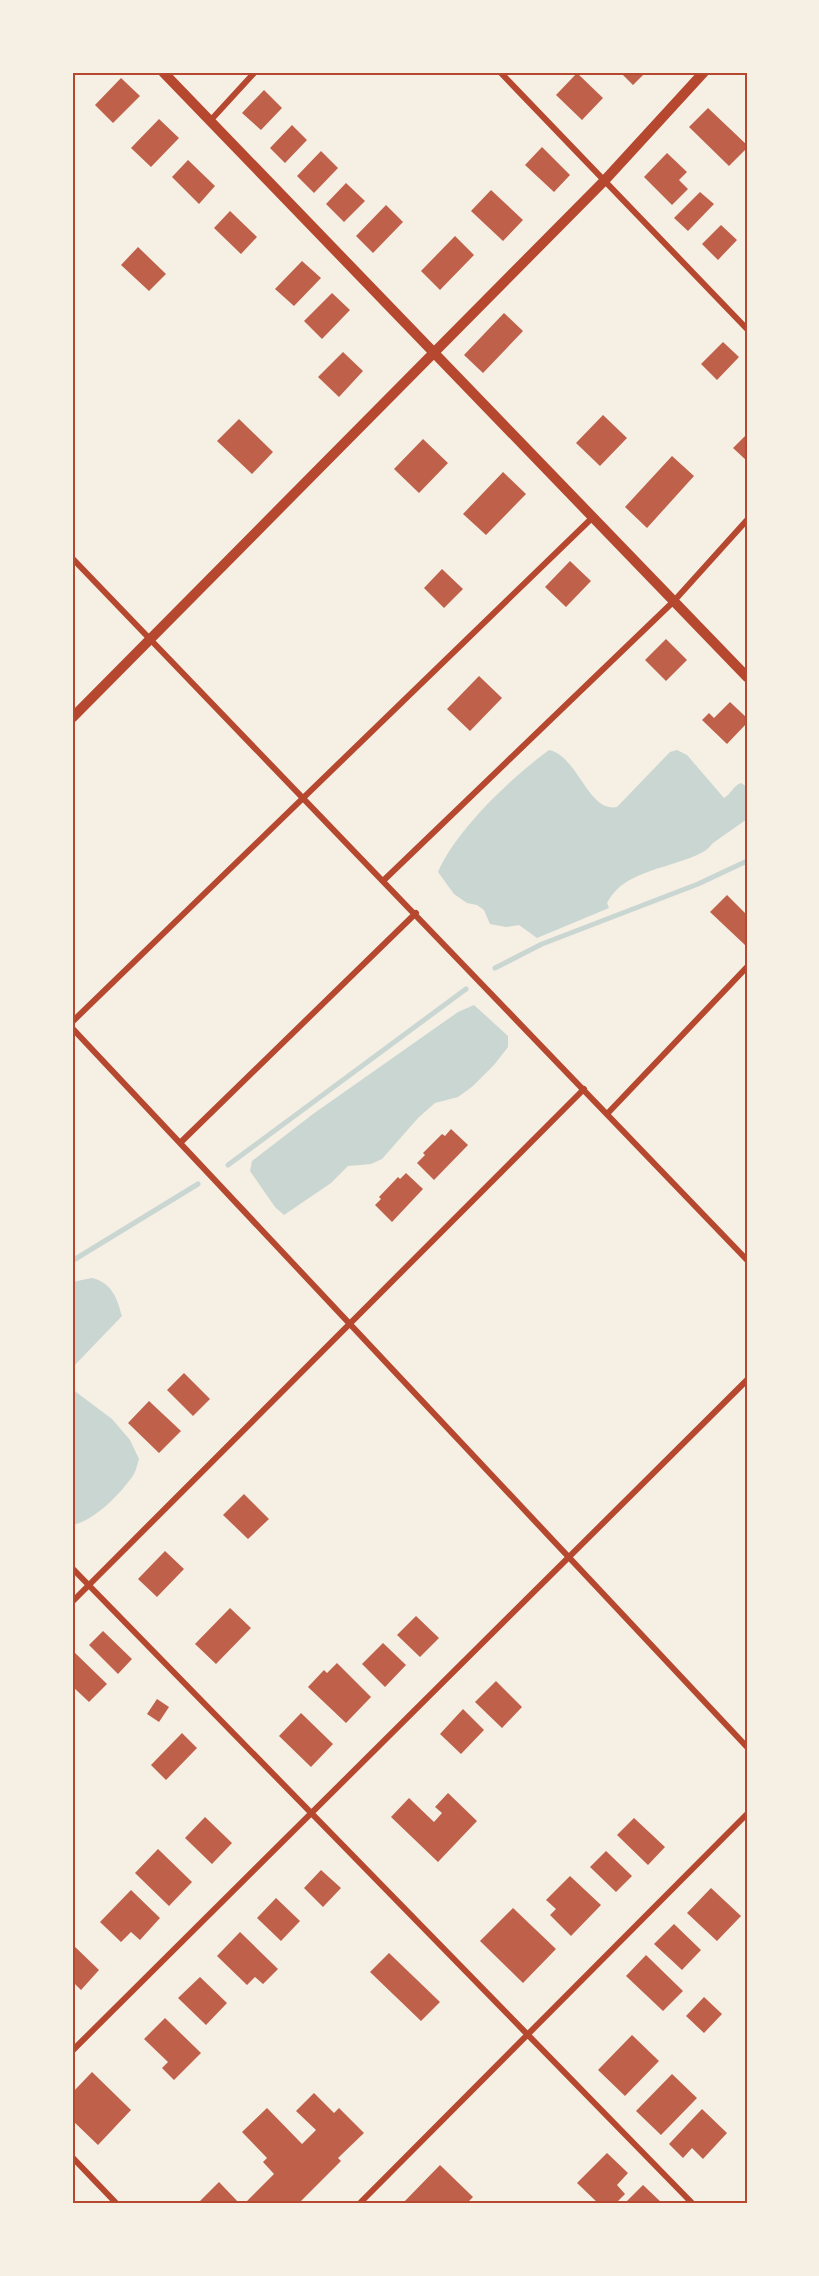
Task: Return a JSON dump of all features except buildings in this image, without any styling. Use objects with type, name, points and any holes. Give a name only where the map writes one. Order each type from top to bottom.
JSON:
[{"type":"street","points":[[163,72],[747,677]]},
{"type":"street","points":[[210,121],[255,72]]},
{"type":"street","points":[[500,72],[747,329]]},
{"type":"street","points":[[72,718],[434,355],[605,180],[704,72]]},
{"type":"street","points":[[72,1022],[592,518]]},
{"type":"street","points":[[384,880],[674,601],[747,520]]},
{"type":"street","points":[[72,558],[416,913],[747,1260]]},
{"type":"street","points":[[180,1143],[416,913]]},
{"type":"street","points":[[607,1114],[746,970]]},
{"type":"street","points":[[72,1028],[747,1747]]},
{"type":"street","points":[[72,1602],[584,1089]]},
{"type":"street","points":[[72,2051],[747,1380]]},
{"type":"street","points":[[72,1568],[693,2204]]},
{"type":"street","points":[[359,2204],[747,1814]]},
{"type":"street","points":[[72,2157],[117,2204]]},
{"type":"shaded area","points":[[549,750],[559,754],[568,762],[598,801],[607,807],[617,807],[670,752],[677,750],[687,755],[724,798],[741,783],[747,787],[747,819],[703,852],[637,876],[625,883],[607,903],[609,908],[537,938],[519,925],[506,927],[490,924],[484,910],[477,905],[467,903],[454,894],[438,872],[458,839],[486,805]]},
{"type":"shaded area","points":[[474,1005],[508,1036],[508,1047],[494,1065],[458,1097],[435,1103],[418,1118],[382,1159],[371,1164],[348,1166],[331,1183],[284,1215],[275,1207],[250,1171],[252,1161],[313,1114],[458,1012]]},
{"type":"shaded area","points":[[92,1278],[99,1280],[113,1292],[122,1316],[72,1368],[72,1282]]},
{"type":"shaded area","points":[[72,1389],[112,1419],[130,1440],[139,1459],[133,1475],[113,1499],[90,1518],[73,1525]]},
{"type":"waterway","points":[[495,968],[542,944],[698,884],[747,861]]},
{"type":"waterway","points":[[228,1165],[466,989]]},
{"type":"waterway","points":[[72,1261],[198,1184]]}]
